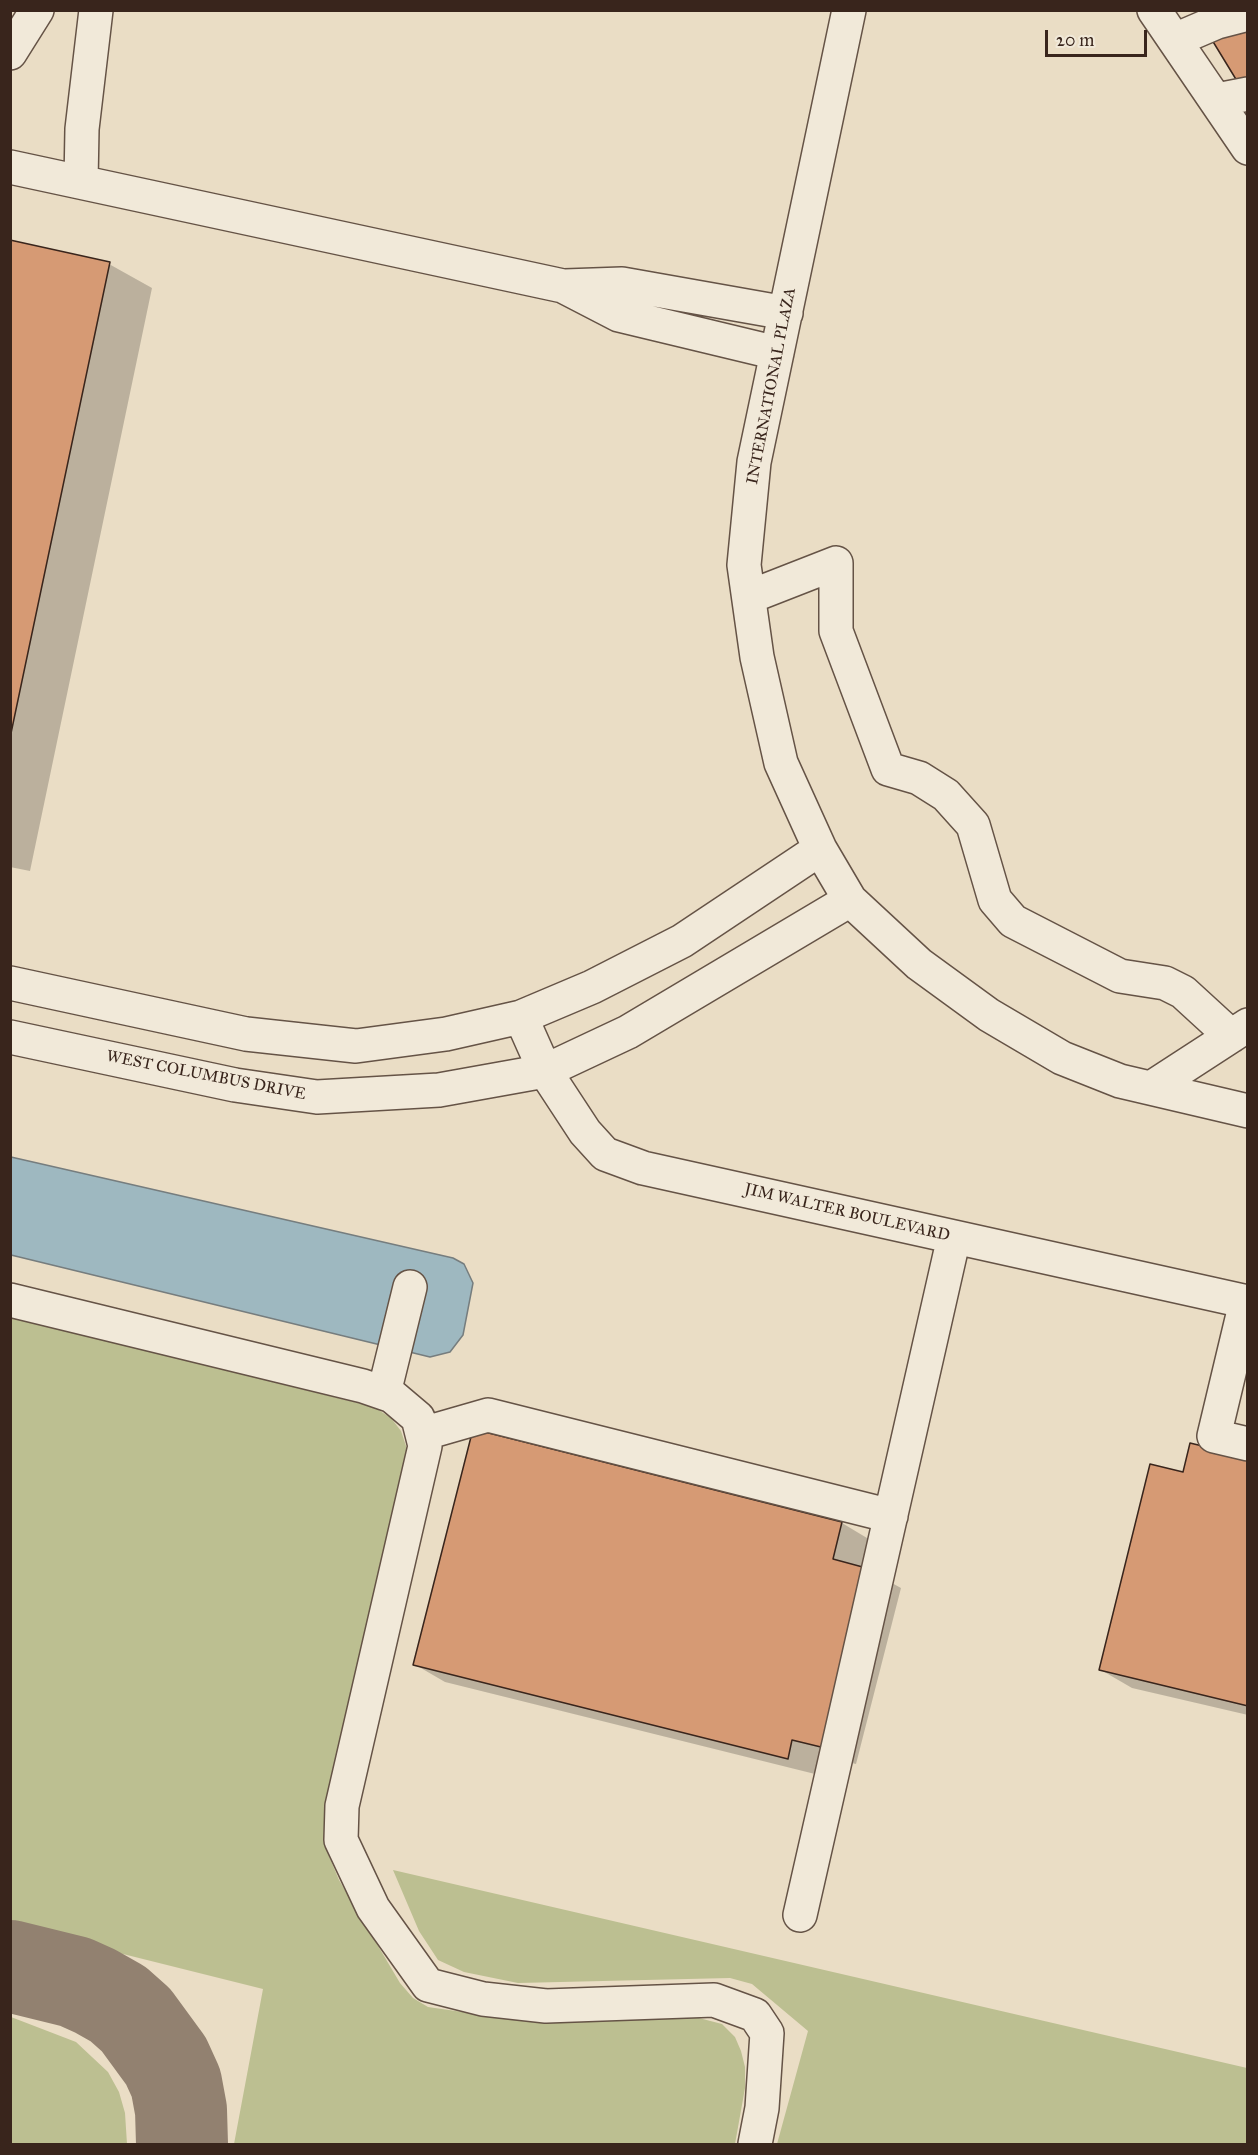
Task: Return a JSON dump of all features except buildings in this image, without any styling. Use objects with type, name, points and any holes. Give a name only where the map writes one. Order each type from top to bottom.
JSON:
[{"type":"street","points":[[10,53],[37,10]]},
{"type":"street","points":[[81,182],[82,129],[96,10]]},
{"type":"street","name":"INTERNATIONAL PLAZA","points":[[849,10],[754,462],[744,565],[758,657],[781,763],[820,849],[850,900],[919,964],[989,1015],[1062,1058],[1120,1081],[1248,1111]]},
{"type":"street","points":[[1154,10],[1175,40],[1232,97],[1248,148]]},
{"type":"street","points":[[1175,40],[1217,22],[1248,14]]},
{"type":"street","points":[[10,167],[563,286],[622,284],[786,313]]},
{"type":"street","points":[[563,286],[619,315],[777,353]]},
{"type":"street","points":[[749,597],[836,563],[836,631],[888,769],[919,778],[946,795],[973,825],[995,900],[1013,921],[1120,976],[1165,983],[1183,992],[1239,1030],[1151,1088]]},
{"type":"street","points":[[10,982],[246,1034],[356,1046],[446,1034],[521,1017],[592,987],[682,941],[820,849]]},
{"type":"street","name":"WEST COLUMBUS DRIVE","points":[[10,1037],[235,1085],[317,1097],[439,1090],[545,1071],[628,1032],[850,900]]},
{"type":"street","name":"JIM WALTER BOULEVARD","points":[[521,1017],[545,1071],[585,1132],[605,1154],[643,1168],[1247,1302]]},
{"type":"street","points":[[800,1915],[954,1237]]},
{"type":"street","points":[[384,1393],[410,1287]]},
{"type":"street","points":[[10,1300],[384,1393],[407,1407],[418,1418],[425,1446],[342,1806],[341,1840],[373,1908],[428,1985],[483,1999],[546,2006],[714,2000],[755,2015],[767,2032],[762,2108],[755,2145]]},
{"type":"street","points":[[1247,1302],[1214,1436],[1248,1444]]},
{"type":"street","points":[[422,1434],[488,1415],[891,1516]]},
{"type":"green space","points":[[11,1317],[374,1407],[391,1418],[401,1431],[407,1449],[407,1466],[332,1782],[324,1829],[329,1856],[339,1880],[400,1983],[413,1998],[428,2007],[518,2020],[565,2022],[695,2017],[722,2024],[735,2037],[745,2067],[745,2088],[735,2144],[234,2144],[263,1989],[11,1926]]},
{"type":"green space","points":[[393,1870],[1247,2068],[1247,2144],[777,2144],[808,2031],[752,1984],[730,1978],[518,1983],[464,1972],[438,1960],[419,1931]]},
{"type":"green space","points":[[11,2017],[76,2042],[108,2072],[119,2092],[125,2113],[127,2144],[11,2144]]},
{"type":"water","points":[[11,1157],[453,1258],[464,1264],[473,1283],[463,1335],[450,1352],[430,1357],[11,1255]]},
{"type":"taxiway","points":[[10,1966],[75,1982],[118,2004],[136,2020],[166,2061],[176,2083],[181,2110],[182,2144]]}]
